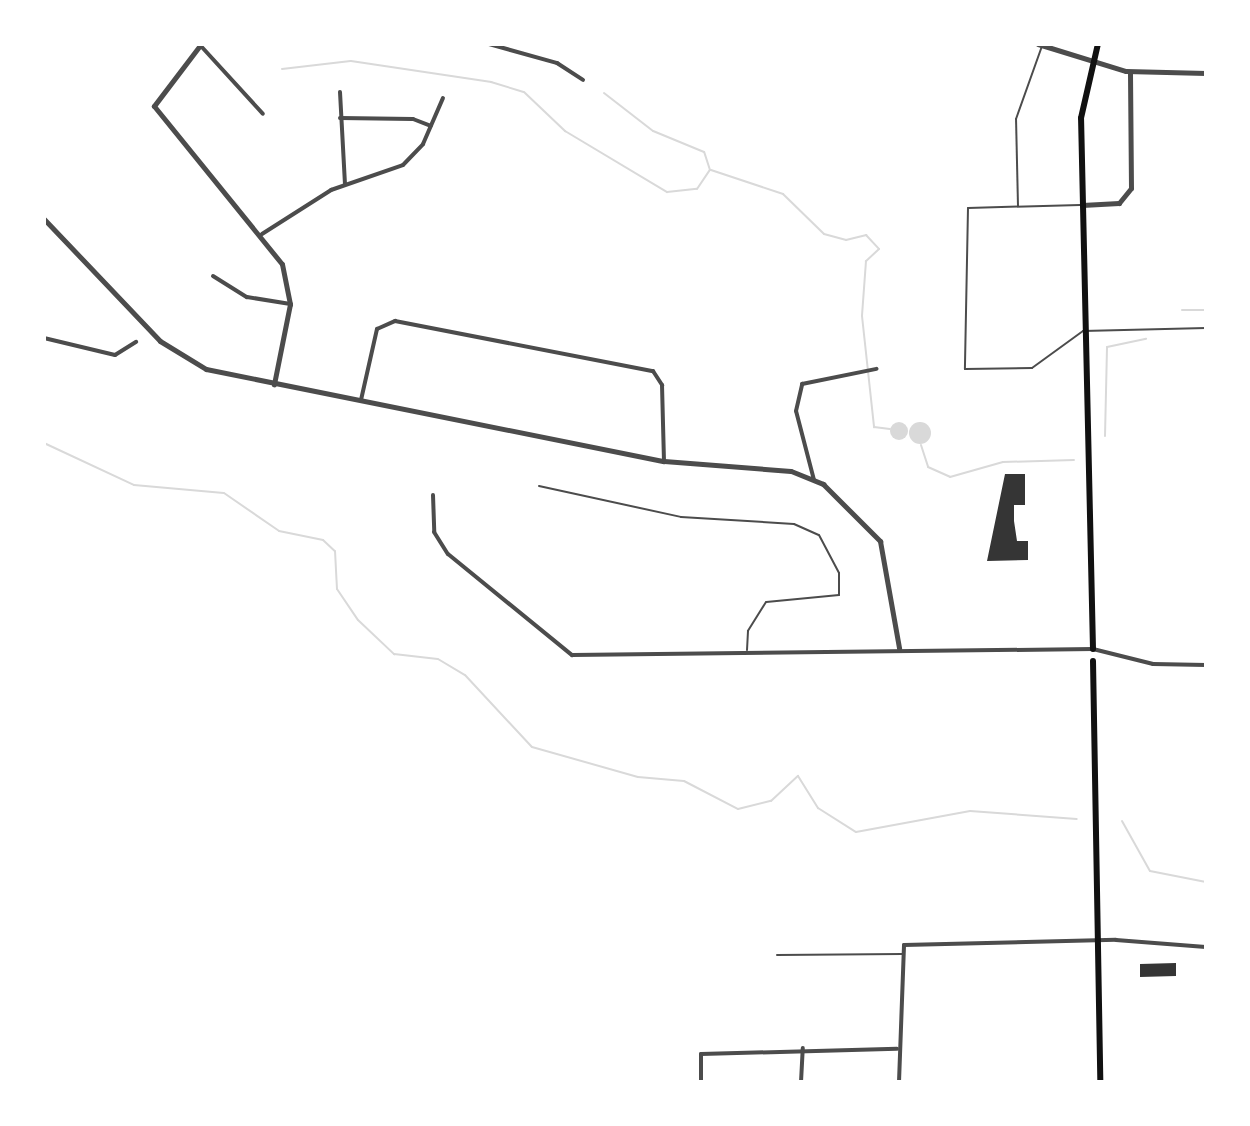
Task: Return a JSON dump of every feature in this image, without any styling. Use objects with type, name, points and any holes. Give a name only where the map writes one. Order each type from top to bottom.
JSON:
[{"type":"main road","points":[[1093,649],[1081,205],[1082,93],[1098,44]]},
{"type":"main road","points":[[1093,661],[1100,1082]]},
{"type":"street","points":[[489,44],[557,63],[583,80]]},
{"type":"street","points":[[263,114],[201,45],[154,104],[262,234],[286,273],[290,304],[274,384]]},
{"type":"street","points":[[1040,45],[1130,72],[1206,73]]},
{"type":"street","points":[[1081,205],[1119,203],[1131,188],[1130,72]]},
{"type":"street","points":[[340,92],[345,184]]},
{"type":"street","points":[[262,234],[345,184],[403,165],[431,126],[443,98]]},
{"type":"street","points":[[340,118],[413,119],[431,126]]},
{"type":"street","points":[[44,219],[160,341],[206,369],[664,461],[791,471],[814,480],[846,500],[880,541],[899,648]]},
{"type":"street","points":[[213,276],[247,297],[290,304]]},
{"type":"street","points":[[361,400],[377,329],[395,321],[653,371],[662,385],[664,461]]},
{"type":"street","points":[[44,338],[115,355],[136,342]]},
{"type":"street","points":[[814,480],[796,411],[802,384],[876,369]]},
{"type":"street","points":[[433,495],[434,532],[448,554],[572,655],[899,648],[1093,649],[1153,664],[1206,665]]},
{"type":"street","points":[[899,1082],[897,1049],[904,945],[1098,941],[1206,947]]},
{"type":"street","points":[[701,1082],[701,1054],[803,1048],[897,1049]]},
{"type":"street","points":[[801,1082],[803,1048]]},
{"type":"lane","points":[[1018,206],[1016,119],[1040,45]]},
{"type":"lane","points":[[1081,205],[968,208],[965,369],[1032,368],[1083,331],[1206,328]]},
{"type":"lane","points":[[539,486],[681,517],[794,524],[819,535],[839,573],[839,595],[766,602],[748,631],[747,651]]},
{"type":"lane","points":[[777,955],[903,954]]},
{"type":"shaded area","points":[[899,422],[908,431],[899,440],[890,431]]},
{"type":"shaded area","points":[[920,422],[928,425],[931,433],[928,441],[920,444],[912,441],[909,433],[912,425]]},
{"type":"building","points":[[1005,474],[1025,474],[1025,505],[1014,505],[1014,521],[1017,541],[1028,541],[1028,560],[987,561]]},
{"type":"building","points":[[1176,963],[1176,976],[1140,977],[1140,964]]},
{"type":"waterway","points":[[282,69],[351,61],[491,82],[524,92],[565,131],[667,192],[697,189],[710,170],[704,152],[653,131],[604,93]]},
{"type":"waterway","points":[[711,170],[783,194],[824,234],[846,240],[866,235],[879,249],[866,261],[862,316],[874,427],[890,429]]},
{"type":"waterway","points":[[1182,310],[1206,310]]},
{"type":"waterway","points":[[1105,436],[1107,347],[1146,339]]},
{"type":"waterway","points":[[44,443],[134,485],[224,493],[279,531],[323,540],[335,551],[337,589],[358,620],[394,654],[438,659],[465,675],[532,747],[638,777],[684,781],[738,809],[771,801],[798,776],[818,808],[856,832],[970,811],[1077,819]]},
{"type":"waterway","points":[[921,445],[928,467],[950,477],[1003,462],[1074,460]]},
{"type":"waterway","points":[[1122,821],[1150,871],[1206,882]]}]
